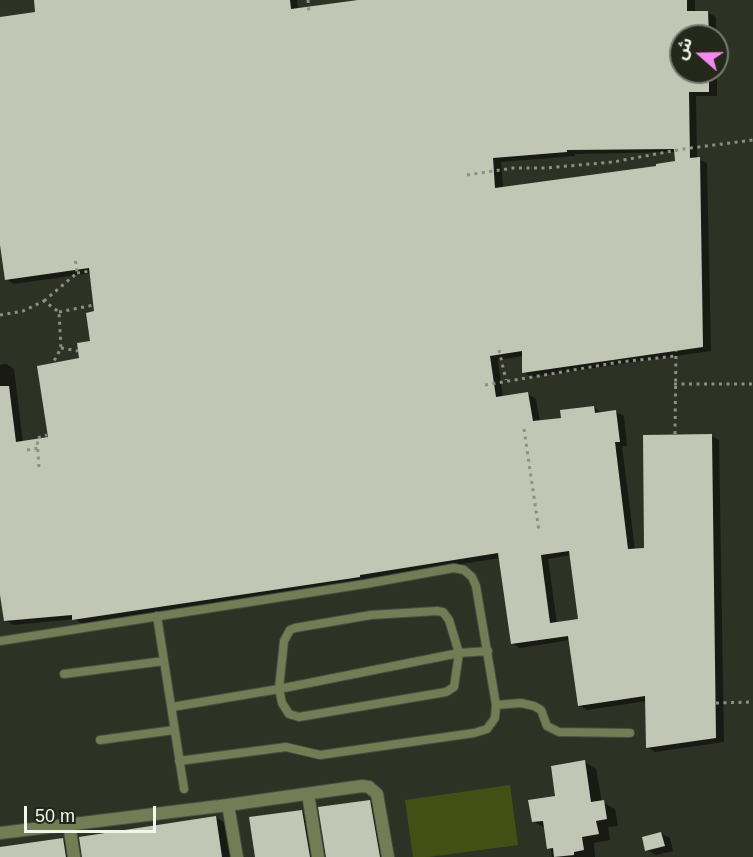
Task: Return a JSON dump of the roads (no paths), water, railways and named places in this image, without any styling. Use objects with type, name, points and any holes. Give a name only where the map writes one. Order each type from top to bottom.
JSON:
[{"type":"street","points":[[0,833],[362,786],[374,790],[377,794],[388,857]]},
{"type":"street","points":[[308,794],[318,857]]},
{"type":"street","points":[[228,805],[237,857]]},
{"type":"street","points":[[69,824],[74,857]]},
{"type":"lane","points":[[0,641],[459,568],[475,581],[496,705],[495,718],[487,729],[480,732],[320,754],[286,747],[179,761]]},
{"type":"lane","points":[[437,611],[443,612],[449,620],[459,653],[454,687],[446,692],[299,717],[289,714],[282,704],[279,689],[286,635],[295,628],[371,615],[437,611]]},
{"type":"lane","points":[[157,616],[184,789]]},
{"type":"lane","points":[[172,707],[279,689],[459,653],[488,651]]},
{"type":"lane","points":[[64,674],[164,661]]},
{"type":"lane","points":[[496,705],[534,706],[541,710],[547,726],[559,732],[630,733]]},
{"type":"lane","points":[[100,740],[174,730]]}]
